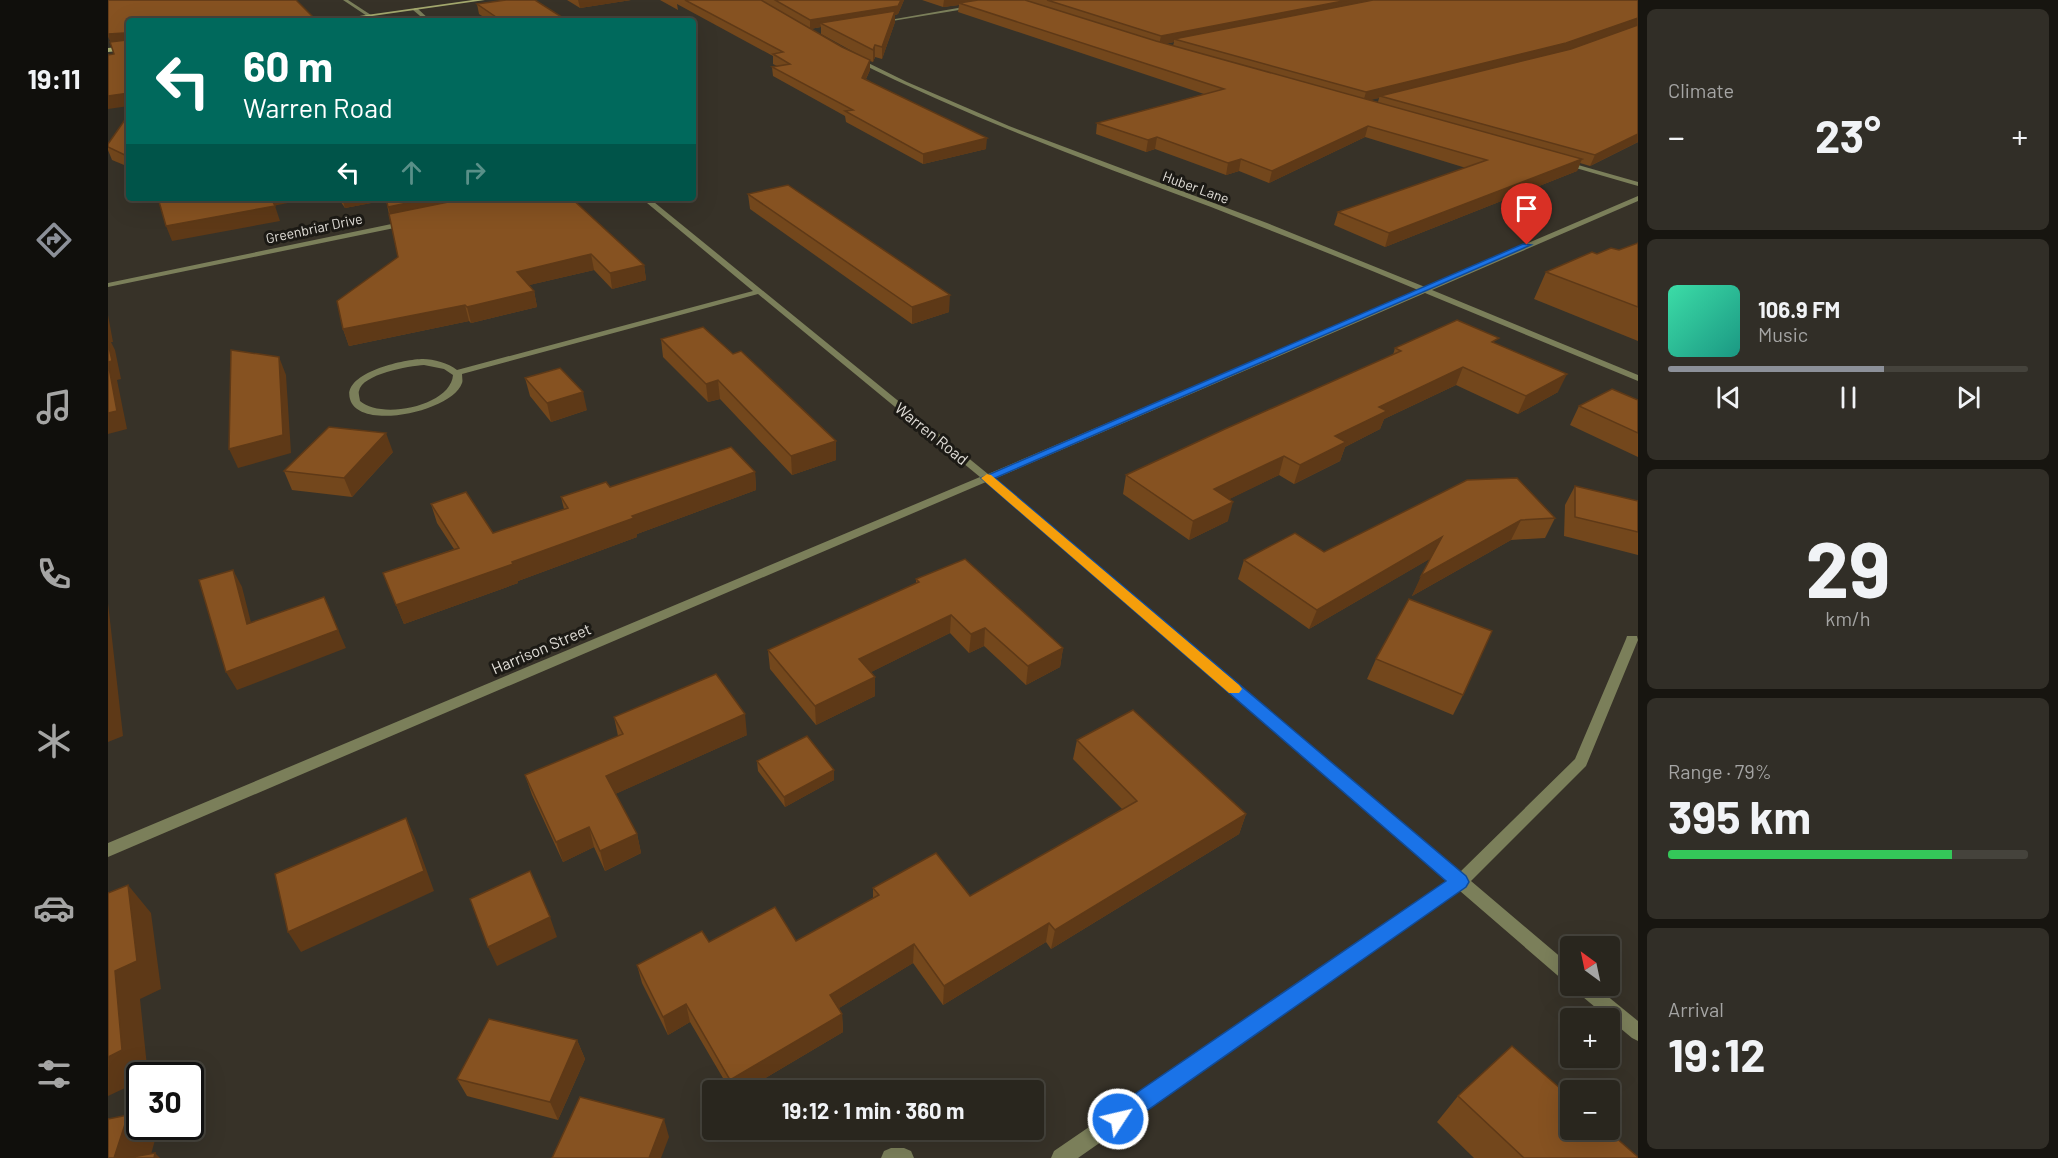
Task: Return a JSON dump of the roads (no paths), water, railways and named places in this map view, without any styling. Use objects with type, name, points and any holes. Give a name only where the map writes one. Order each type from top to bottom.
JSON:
[{"type":"main road","points":[[348,18],[483,0]]},
{"type":"main road","points":[[108,50],[126,48]]},
{"type":"street","points":[[345,0],[369,15]]},
{"type":"street","points":[[876,23],[987,4]]},
{"type":"street","points":[[415,9],[426,18]]},
{"type":"street","name":"Huber Lane","points":[[845,53],[970,114],[1263,225],[1638,378]]},
{"type":"street","points":[[1558,161],[1638,184]]},
{"type":"street","name":"Harrison Street","points":[[108,850],[987,478],[1638,198]]},
{"type":"street","name":"Warren Road","points":[[649,201],[987,478],[1560,967]]},
{"type":"street","name":"Greenbriar Drive","points":[[108,285],[420,220]]},
{"type":"street","points":[[456,373],[757,292]]},
{"type":"street","points":[[408,363],[438,363],[449,367],[456,373],[458,381],[450,394],[431,406],[413,411],[378,413],[364,409],[356,403],[353,396],[356,387],[364,379],[384,369],[408,363]]},
{"type":"street","points":[[1061,1158],[1460,882],[1581,762],[1632,639]]},
{"type":"street","points":[[1595,996],[1638,1032]]},
{"type":"street","points":[[891,1158],[904,1158]]}]
